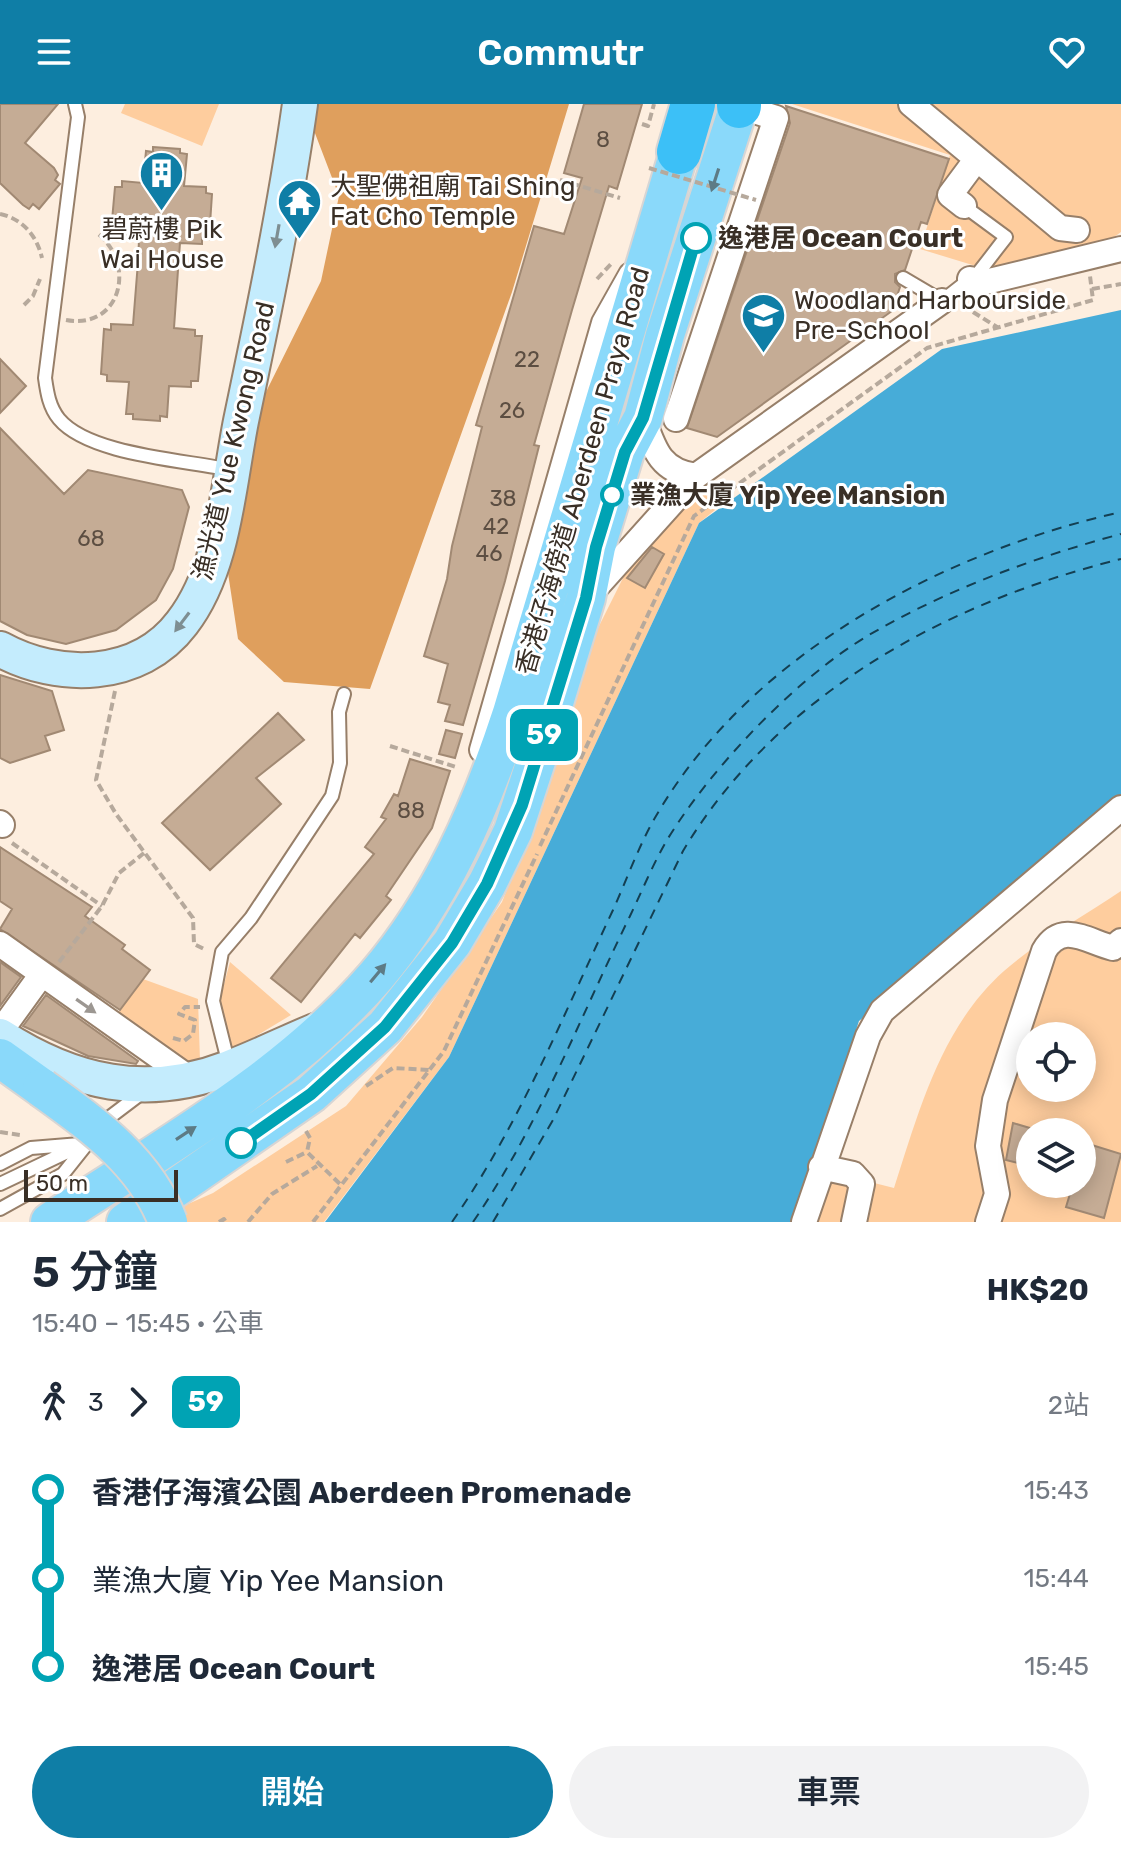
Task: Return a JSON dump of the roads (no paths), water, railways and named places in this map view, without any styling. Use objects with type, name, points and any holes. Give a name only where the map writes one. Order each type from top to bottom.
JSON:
[{"type":"highway","name":"香港仔海傍道 Aberdeen Praya Road","points":[[664,160],[693,104]]},
{"type":"main road","name":"香港仔海傍道 Aberdeen Praya Road","points":[[126,1222],[290,1110],[385,1027],[452,943],[487,884],[522,805],[586,598],[596,547],[625,452],[660,419],[665,335],[751,109]]},
{"type":"main road","name":"香港仔海傍道 Aberdeen Praya Road","points":[[50,1222],[256,1084],[356,998],[419,918],[464,839],[491,776],[512,713],[646,253],[664,160]]},
{"type":"main road","points":[[0,1058],[115,1162],[153,1222]]},
{"type":"main road","points":[[0,1073],[38,1092],[125,1154],[154,1193],[168,1222]]},
{"type":"street","name":"漁光道 Yue Kwong Road","points":[[0,649],[46,668],[80,671],[120,665],[163,642],[188,615],[204,584],[231,470],[300,104]]},
{"type":"street","points":[[911,104],[1060,228],[1077,230]]},
{"type":"street","points":[[964,206],[950,195],[976,160]]},
{"type":"street","points":[[972,282],[1121,249]]},
{"type":"street","points":[[586,598],[696,476],[942,301]]},
{"type":"street","points":[[660,419],[660,460],[681,474],[696,476]]},
{"type":"street","points":[[804,1222],[868,1036],[882,1011],[1121,808]]},
{"type":"street","points":[[988,1222],[997,1194],[988,1146],[995,1100],[1044,951],[1060,936],[1072,933],[1113,948],[1121,941]]},
{"type":"street","points":[[0,944],[46,973],[173,1082]]},
{"type":"street","points":[[46,973],[0,1034],[62,1071],[91,1079],[173,1082],[230,1068],[322,1028]]},
{"type":"street","points":[[821,1167],[853,1174],[862,1184],[854,1222]]},
{"type":"lane","points":[[75,104],[78,117],[45,378],[48,400],[58,418],[76,435],[100,444],[231,470]]},
{"type":"lane","points":[[903,278],[942,301],[972,282],[1006,237],[964,206]]},
{"type":"lane","points":[[230,1068],[214,1007],[222,952],[251,918],[332,796],[340,763],[339,712],[344,694]]},
{"type":"lane","points":[[0,1209],[55,1180],[73,1164],[86,1143],[119,1109],[173,1082]]},
{"type":"lane","points":[[0,1164],[31,1148],[86,1143]]},
{"type":"lane","points":[[0,1184],[86,1143]]},
{"type":"water","points":[[1121,310],[1121,801],[859,1021],[793,1222],[325,1222],[449,1057],[699,523],[942,349]]},
{"type":"place","name":"碧蔚樓 Pik Wai House","points":[[162,213]]},
{"type":"place","name":"逸港居 Ocean Court","points":[[696,238]]},
{"type":"place","name":"大聖佛祖廟 Tai Shing Fat Cho Temple","points":[[299,240]]},
{"type":"place","name":"Woodland Harbourside Pre-School","points":[[763,354]]},
{"type":"place","name":"業漁大廈 Yip Yee Mansion","points":[[612,495]]}]
